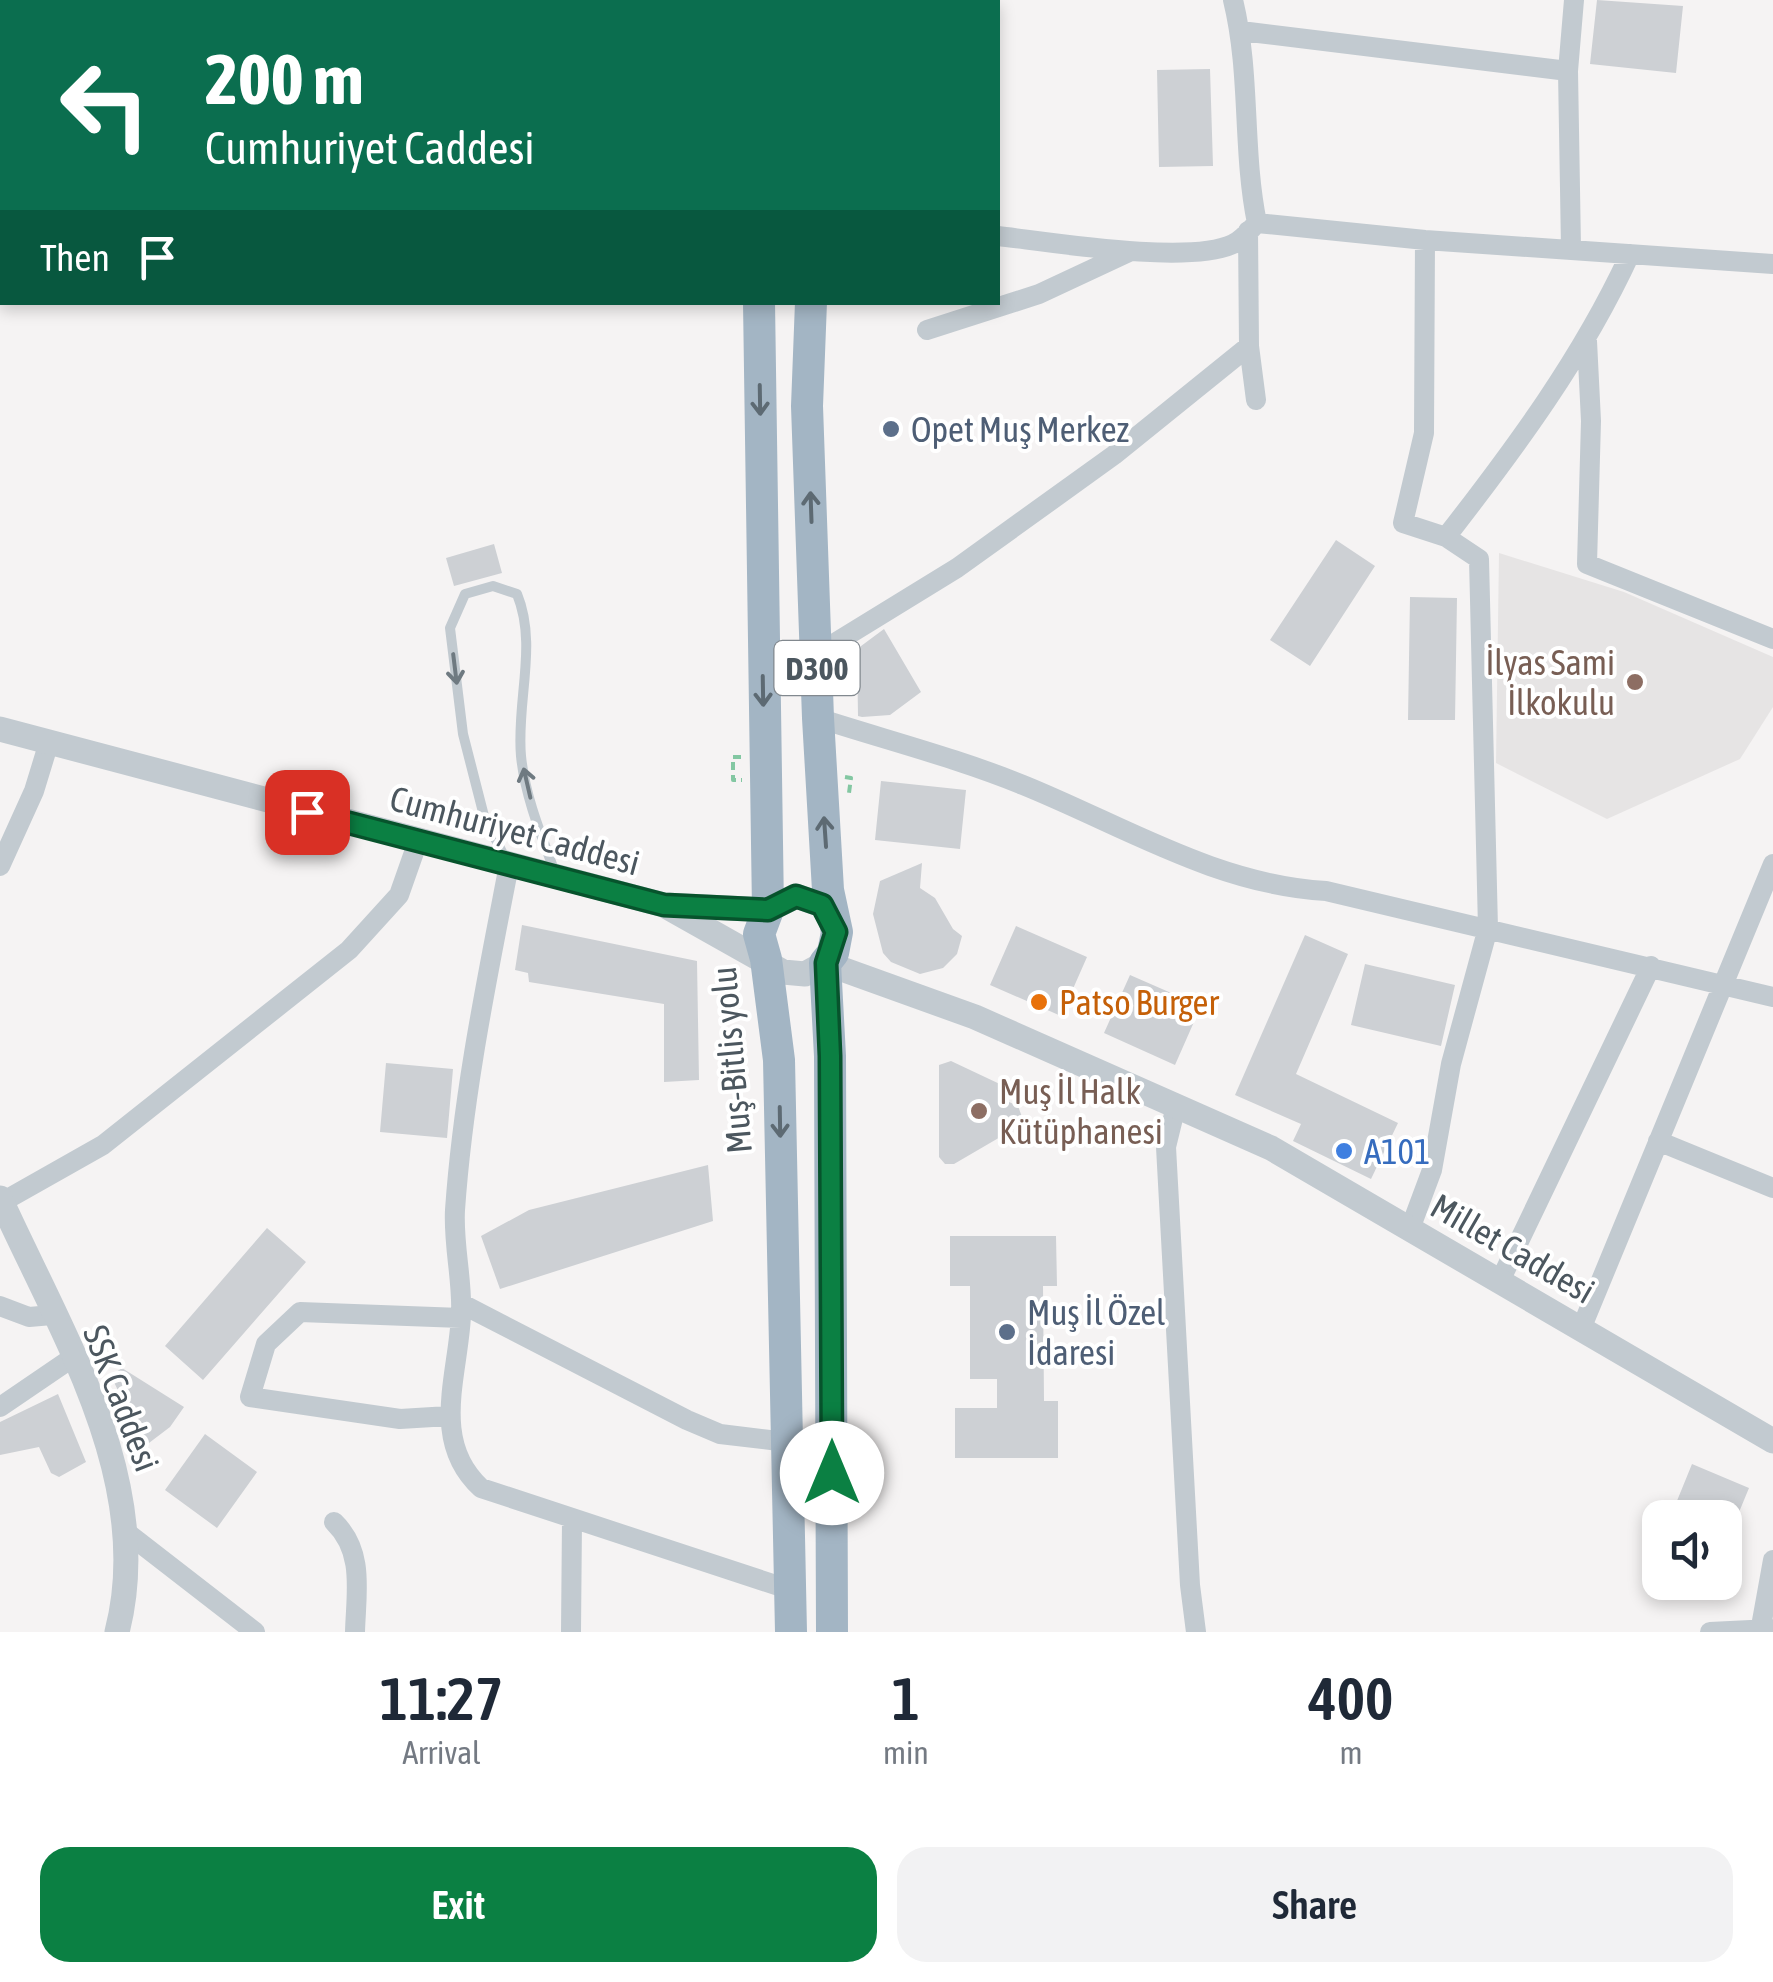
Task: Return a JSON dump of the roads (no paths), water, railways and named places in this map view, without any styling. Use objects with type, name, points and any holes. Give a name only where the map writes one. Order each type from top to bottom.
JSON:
[{"type":"highway","name":"Muş-Bitlis yolu","points":[[758,305],[768,910],[758,934],[766,959],[779,1060],[791,1632]]},
{"type":"highway","name":"D300","points":[[811,305],[807,406],[818,718],[836,941],[826,963],[830,1074],[832,1632]]},
{"type":"street","points":[[1234,0],[1241,31],[1253,227],[1249,346],[1256,400]]},
{"type":"street","points":[[1571,248],[1568,71],[1574,0]]},
{"type":"street","points":[[1241,31],[1568,71]]},
{"type":"street","points":[[1000,236],[1131,251],[1212,249],[1234,243],[1253,227],[1773,264]]},
{"type":"street","points":[[1410,1229],[1432,1170],[1452,1064],[1488,928],[1479,559],[1446,537],[1403,523],[1424,433],[1425,240]]},
{"type":"street","points":[[927,330],[1039,294],[1131,251]]},
{"type":"street","points":[[1446,537],[1520,441],[1587,341],[1630,254]]},
{"type":"street","points":[[1587,341],[1590,421],[1586,564],[1772,632]]},
{"type":"street","points":[[818,654],[957,568],[1114,455],[1249,346]]},
{"type":"street","points":[[818,718],[1020,784],[1208,867],[1276,886],[1326,891],[1773,996]]},
{"type":"street","name":"Cumhuriyet Caddesi","points":[[0,730],[664,905],[768,910],[796,896],[822,905],[831,915]]},
{"type":"street","points":[[0,866],[34,792],[48,742]]},
{"type":"street","points":[[1,1200],[103,1145],[349,950],[399,895],[418,841]]},
{"type":"street","points":[[1581,1328],[1773,864]]},
{"type":"street","points":[[509,865],[480,1019],[461,1150],[454,1239],[461,1311],[449,1416],[460,1459],[481,1488],[791,1590]]},
{"type":"street","name":"Cumhuriyet Caddesi","points":[[664,905],[794,974],[826,963]]},
{"type":"street","name":"Millet Caddesi","points":[[826,963],[975,1017],[1271,1148],[1773,1441]]},
{"type":"street","points":[[1500,1282],[1651,966]]},
{"type":"street","points":[[1176,1106],[1166,1147],[1190,1585],[1196,1632]]},
{"type":"street","points":[[1658,1141],[1773,1188]]},
{"type":"street","name":"SSK Caddesi","points":[[1,1200],[72,1358],[116,1469],[126,1532],[124,1606],[117,1632]]},
{"type":"street","points":[[0,1306],[29,1317],[52,1315]]},
{"type":"street","points":[[449,1416],[400,1419],[250,1397],[266,1344],[300,1312],[461,1311],[720,1434],[787,1442]]},
{"type":"street","points":[[0,1407],[72,1358]]},
{"type":"street","points":[[570,1632],[572,1520]]},
{"type":"street","points":[[334,1522],[354,1551],[358,1565],[355,1632]]},
{"type":"street","points":[[126,1532],[255,1632]]},
{"type":"street","points":[[1710,1632],[1765,1630],[1773,1560]]},
{"type":"lane","points":[[509,865],[484,816],[463,734],[450,628],[465,594],[493,586],[517,594],[526,617],[521,756],[535,820],[556,876]]},
{"type":"place","name":"Opet Muş Merkez","points":[[891,429]]},
{"type":"place","name":"İlyas Sami İlkokulu","points":[[1635,682]]},
{"type":"place","name":"Patso Burger","points":[[1039,1002]]},
{"type":"place","name":"Muş İl Halk Kütüphanesi","points":[[979,1111]]},
{"type":"place","name":"A101","points":[[1344,1151]]},
{"type":"place","name":"Muş İl Özel İdaresi","points":[[1007,1332]]}]
